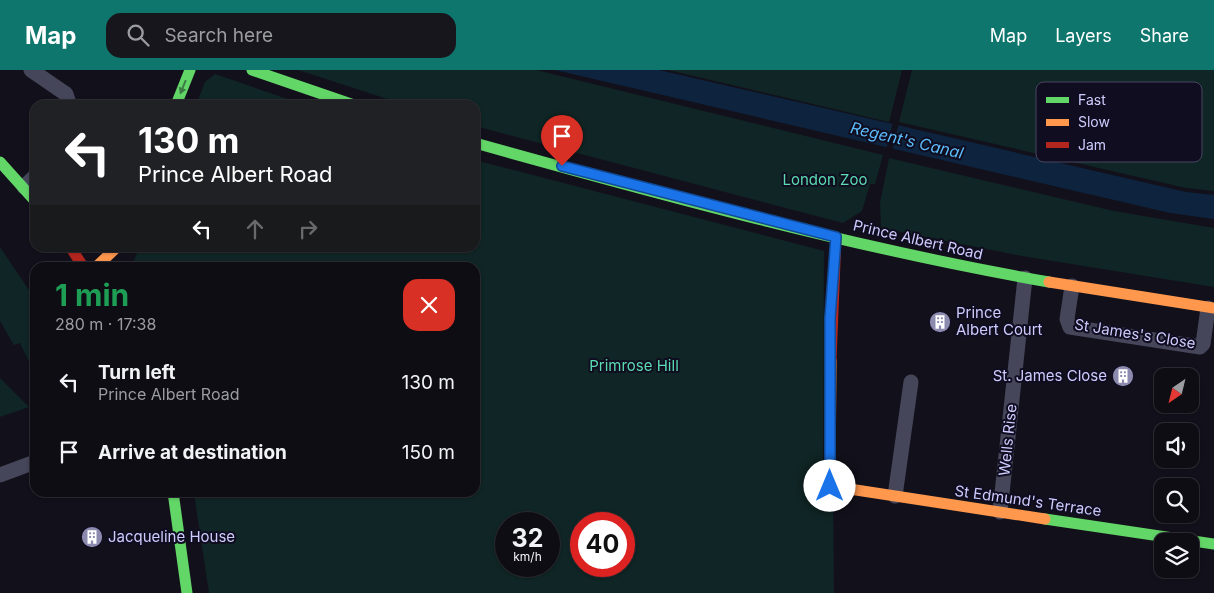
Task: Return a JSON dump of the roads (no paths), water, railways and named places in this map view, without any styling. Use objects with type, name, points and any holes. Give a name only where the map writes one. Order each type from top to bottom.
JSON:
[{"type":"street","points":[[31,70],[66,94],[68,100]]},
{"type":"street","points":[[178,100],[190,70]]},
{"type":"street","points":[[252,70],[339,100]]},
{"type":"street","name":"Prince Albert Road","points":[[480,144],[927,259],[1025,278],[1211,308]]},
{"type":"street","points":[[0,162],[30,195]]},
{"type":"street","points":[[24,188],[30,181]]},
{"type":"street","name":"St Edmund's Terrace","points":[[836,237],[830,318],[830,486],[1214,544]]},
{"type":"street","points":[[102,262],[113,252]]},
{"type":"street","name":"Wells Rise","points":[[1000,512],[1025,278]]},
{"type":"street","name":"St James's Close","points":[[1072,286],[1067,320],[1070,327],[1200,347],[1203,344],[1211,308]]},
{"type":"street","points":[[895,496],[911,382]]},
{"type":"street","points":[[0,475],[30,464]]},
{"type":"street","points":[[174,497],[187,593]]},
{"type":"water","name":"Regent's Canal","points":[[555,70],[659,70],[1036,157],[1036,162],[1056,162],[1186,192],[1214,195],[1214,219],[1170,213]]},
{"type":"place","name":"Prince Albert Court","points":[[940,322]]},
{"type":"place","name":"St. James Close","points":[[1123,376]]},
{"type":"place","name":"Jacqueline House","points":[[92,537]]},
{"type":"park label","name":"London Zoo","points":[[825,180]]},
{"type":"park label","name":"Primrose Hill","points":[[634,366]]}]
